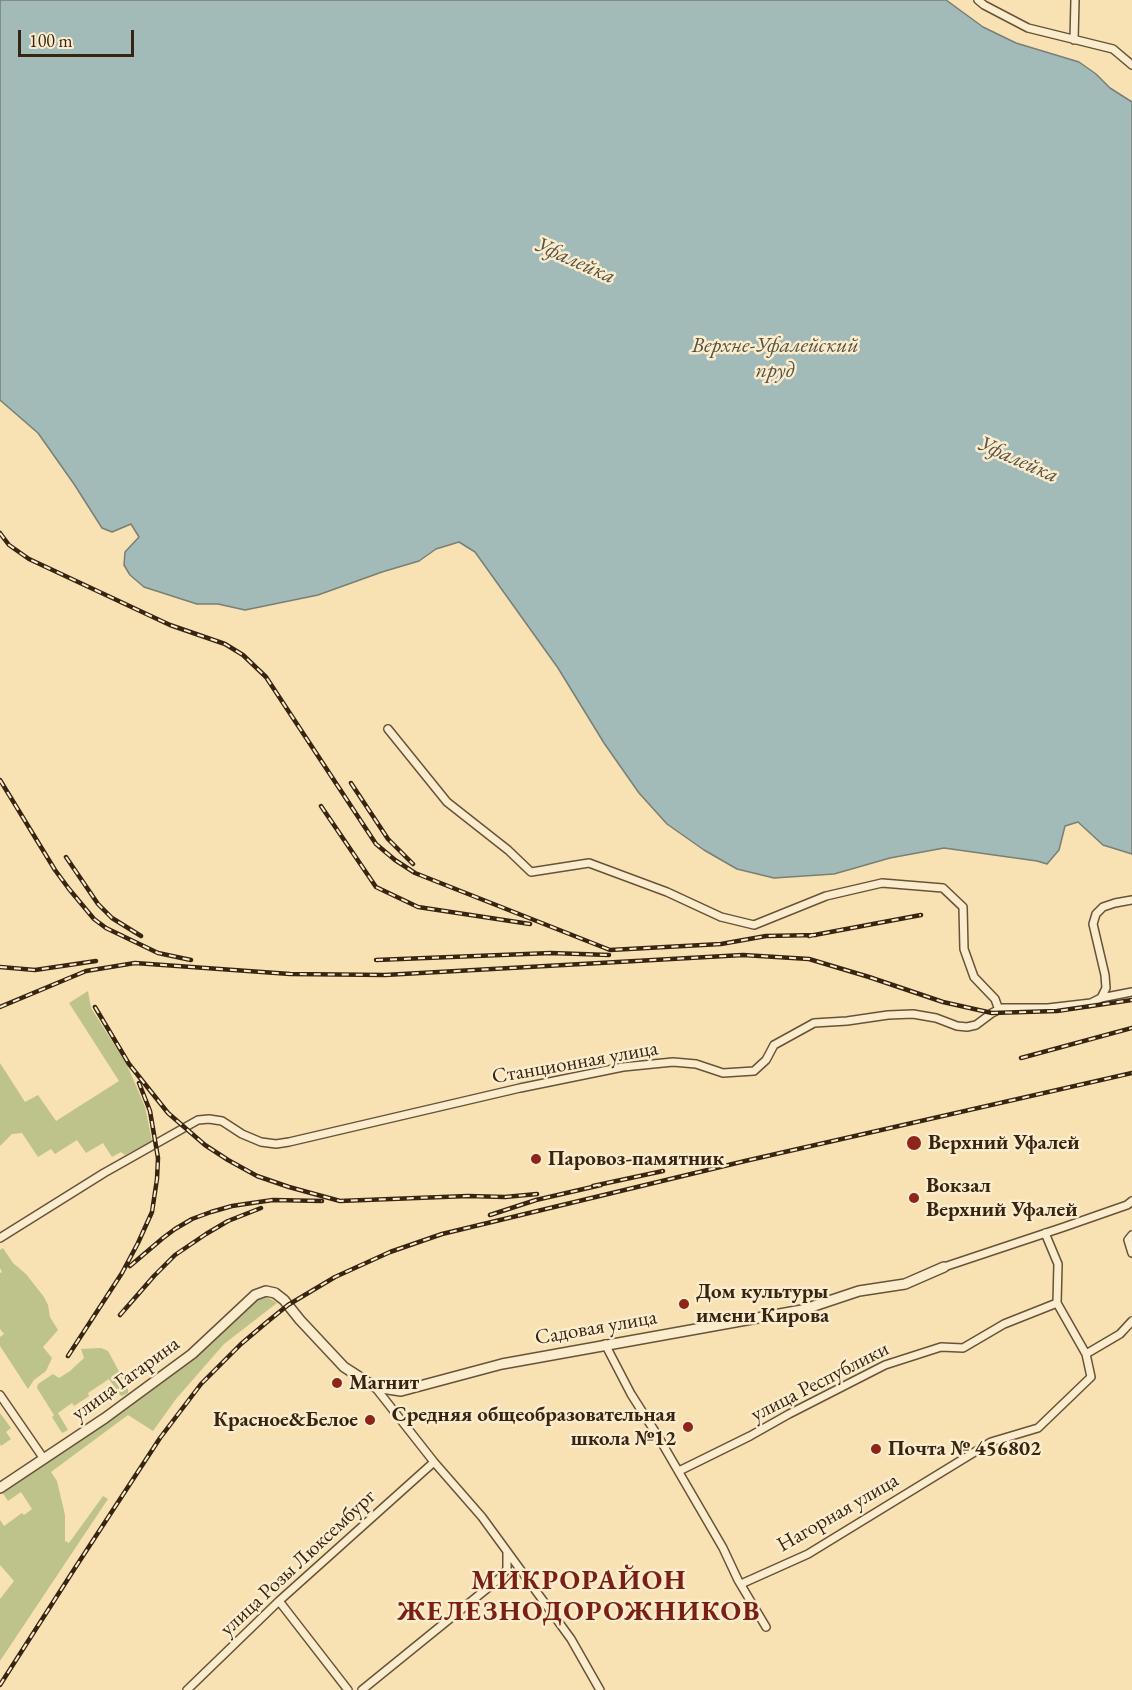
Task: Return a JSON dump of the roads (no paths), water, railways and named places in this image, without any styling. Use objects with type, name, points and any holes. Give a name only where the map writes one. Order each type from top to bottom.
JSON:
[{"type":"street","points":[[978,0],[1029,28],[1113,49],[1132,65]]},
{"type":"street","points":[[1074,40],[1075,0]]},
{"type":"street","points":[[388,729],[447,802],[531,872],[589,862],[666,892],[721,917],[754,925],[826,896],[882,883],[943,888],[963,907],[964,949],[974,977],[995,999],[999,1010]]},
{"type":"street","points":[[1101,998],[1106,988],[1094,924],[1096,914],[1115,903],[1132,900]]},
{"type":"street","name":"Станционная улица","points":[[0,1238],[104,1173],[198,1120],[222,1121],[242,1134],[261,1142],[276,1144],[622,1067],[673,1062],[696,1064],[723,1073],[754,1071],[766,1060],[774,1045],[814,1023],[913,1014],[967,1027],[976,1025],[999,1010],[1091,1003],[1101,998],[1132,992]]},
{"type":"street","name":"Садовая улица","points":[[375,1387],[401,1390],[502,1364],[802,1310],[859,1291],[905,1284],[944,1267],[1064,1227],[1132,1201]]},
{"type":"street","points":[[1045,1233],[1058,1264],[1057,1303],[1086,1354],[1120,1334],[1132,1321]]},
{"type":"street","points":[[1132,1235],[1128,1240],[1132,1253]]},
{"type":"street","name":"улица Гагарина","points":[[0,1488],[105,1418],[192,1354],[255,1295],[266,1291],[275,1293],[284,1300],[344,1366],[375,1387]]},
{"type":"street","name":"улица Республики","points":[[678,1471],[885,1365],[941,1347],[963,1348],[1004,1324],[1057,1303]]},
{"type":"street","points":[[605,1344],[631,1394],[723,1548],[766,1627]]},
{"type":"street","name":"Нагорная улица","points":[[741,1584],[808,1554],[991,1442],[1038,1428],[1091,1377],[1086,1354]]},
{"type":"street","points":[[375,1387],[434,1462],[482,1517],[571,1639],[600,1690]]},
{"type":"street","points":[[0,1395],[44,1459]]},
{"type":"street","name":"улица Розы Люксембург","points":[[187,1690],[279,1601],[434,1462]]},
{"type":"street","points":[[362,1690],[500,1578],[507,1569],[507,1553]]},
{"type":"street","points":[[279,1601],[348,1690]]},
{"type":"water","name":"Верхне-Уфалейский пруд","points":[[0,0],[946,0],[983,27],[1016,43],[1079,62],[1096,74],[1110,88],[1132,102],[1132,854],[1103,845],[1078,822],[1065,826],[1059,850],[1047,864],[944,848],[890,858],[834,874],[774,878],[737,869],[704,850],[667,824],[639,793],[604,743],[558,668],[475,552],[459,542],[436,549],[419,561],[318,595],[245,610],[218,604],[197,604],[144,587],[130,575],[124,565],[125,552],[139,537],[131,524],[112,532],[102,528],[38,433],[0,400]]},
{"type":"railway","points":[[0,533],[9,545],[29,559],[170,625],[225,644],[243,655],[266,677],[376,844],[415,873],[610,950],[721,944],[766,936],[816,935]]},
{"type":"railway","points":[[0,780],[55,870],[94,919],[106,928],[158,953],[191,960]]},
{"type":"railway","points":[[351,783],[388,839],[413,864]]},
{"type":"railway","points":[[321,806],[376,887],[418,907],[530,924]]},
{"type":"railway","points":[[66,857],[98,904],[112,918],[141,936]]},
{"type":"railway","points":[[809,936],[921,915]]},
{"type":"railway","points":[[376,960],[551,953],[609,955]]},
{"type":"railway","points":[[0,1007],[86,971],[135,963],[290,974],[385,975],[743,955],[809,959],[943,1002],[992,1013],[1057,1011],[1132,1000]]},
{"type":"railway","points":[[0,967],[35,970],[96,961]]},
{"type":"railway","points":[[95,1007],[129,1064],[168,1113],[205,1145],[257,1176],[340,1201],[468,1196],[505,1197],[537,1194]]},
{"type":"railway","points":[[1021,1058],[1132,1028]]},
{"type":"railway","points":[[0,1685],[160,1438],[201,1384],[241,1344],[288,1305],[335,1277],[390,1252],[442,1234],[745,1161],[1132,1073]]},
{"type":"railway","points":[[68,1356],[122,1273],[152,1212],[158,1158],[150,1111],[139,1083]]},
{"type":"railway","points":[[593,1186],[663,1171]]},
{"type":"railway","points":[[490,1215],[536,1200],[601,1185]]},
{"type":"railway","points":[[130,1266],[175,1229],[211,1212],[232,1206],[273,1200],[322,1201]]},
{"type":"railway","points":[[120,1315],[175,1255],[228,1221],[261,1208]]},
{"type":"place","name":"Верхний Уфалей","points":[[914,1143]]},
{"type":"place","name":"Паровоз-памятник","points":[[536,1159]]},
{"type":"place","name":"Вокзал Верхний Уфалей","points":[[914,1198]]},
{"type":"place","name":"Дом культуры имени Кирова","points":[[684,1304]]},
{"type":"place","name":"Магнит","points":[[337,1383]]},
{"type":"place","name":"Красное&Белое","points":[[370,1420]]},
{"type":"place","name":"Средняя общеобразовательная школа №12","points":[[688,1427]]},
{"type":"place","name":"Почта № 456802","points":[[876,1449]]},
{"type":"district","name":"МИКРОРАЙОН ЖЕЛЕЗНОДОРОЖНИКОВ","points":[[579,1598]]},
{"type":"water label","name":"Уфалейка","points":[[575,261]]},
{"type":"water label","name":"Уфалейка","points":[[1018,460]]}]
